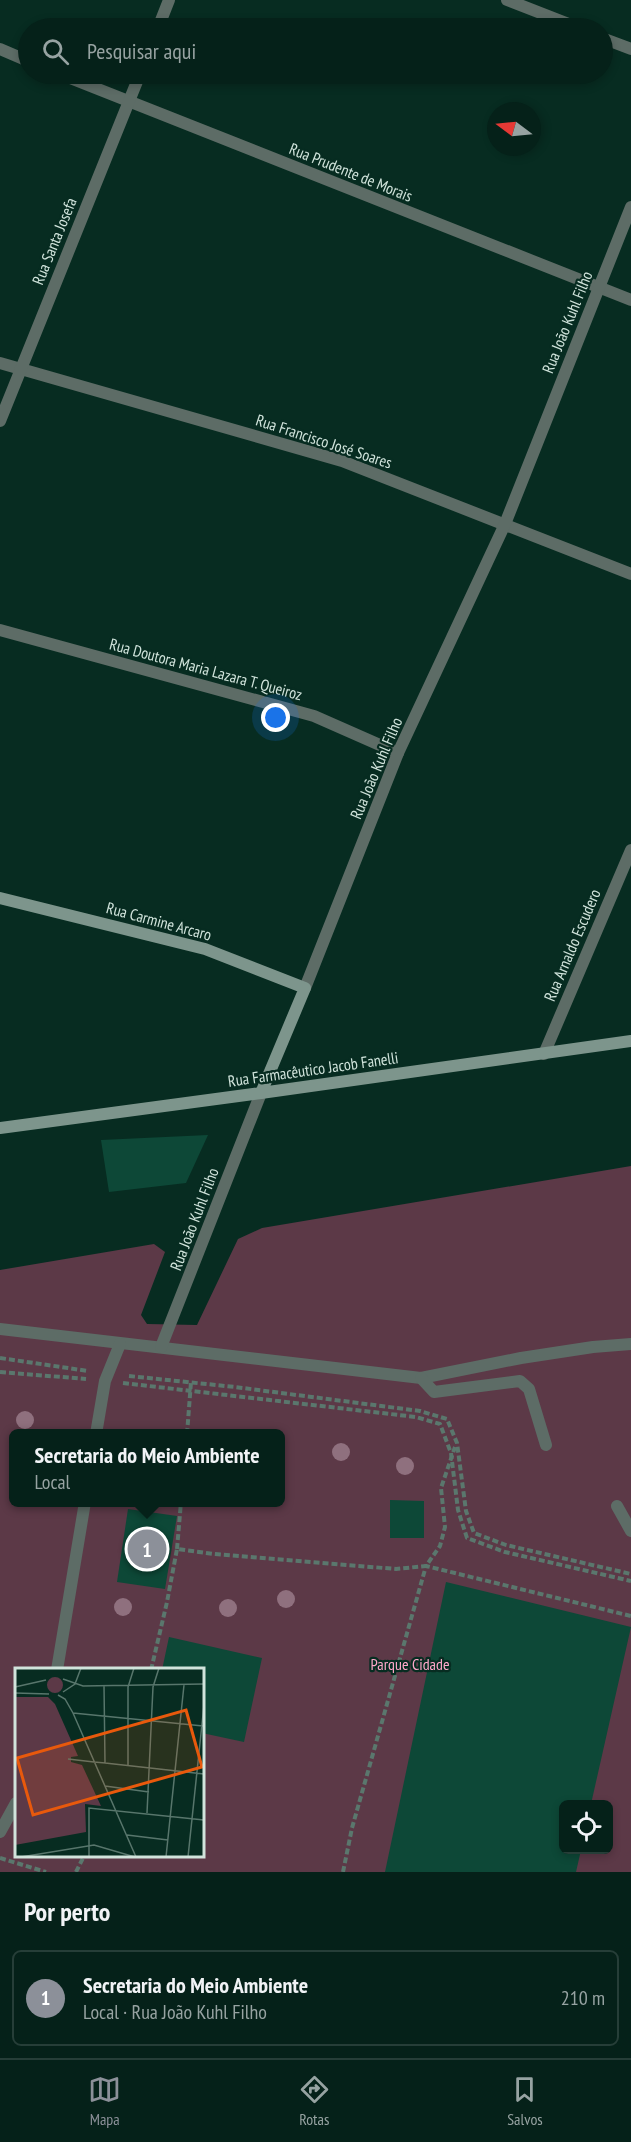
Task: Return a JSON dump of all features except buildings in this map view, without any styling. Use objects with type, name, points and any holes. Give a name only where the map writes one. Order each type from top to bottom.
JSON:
[{"type":"main road","name":"Rua Carmine Arcaro","points":[[0,898],[205,949],[305,988]]},
{"type":"main road","name":"Rua João Kuhl Filho","points":[[261,1094],[305,988]]},
{"type":"main road","name":"Rua Farmacêutico Jacob Fanelli","points":[[0,1128],[261,1094],[631,1041]]},
{"type":"street","points":[[162,18],[169,0]]},
{"type":"street","points":[[507,0],[553,18]]},
{"type":"street","points":[[613,42],[631,49]]},
{"type":"street","points":[[0,49],[18,57]]},
{"type":"street","name":"Rua Prudente de Morais","points":[[85,84],[631,300]]},
{"type":"street","name":"Rua Santa Josefa","points":[[0,420],[136,84]]},
{"type":"street","name":"Rua João Kuhl Filho","points":[[305,988],[398,753],[505,524],[631,207]]},
{"type":"street","name":"Rua Francisco José Soares","points":[[0,363],[342,461],[631,574]]},
{"type":"street","name":"Rua Doutora Maria Lazara T. Queiroz","points":[[0,630],[314,716],[398,753]]},
{"type":"street","name":"Rua Arnaldo Escudero","points":[[544,1054],[631,850]]},
{"type":"street","name":"Rua João Kuhl Filho","points":[[161,1347],[261,1094]]},
{"type":"street","points":[[0,1329],[421,1378],[521,1358],[593,1347],[631,1344]]},
{"type":"street","points":[[97,1429],[106,1378],[120,1344]]},
{"type":"street","points":[[588,1360],[593,1347]]},
{"type":"street","points":[[421,1378],[434,1392],[520,1381],[529,1389],[546,1445]]},
{"type":"street","points":[[617,1506],[631,1531]]},
{"type":"street","points":[[57,1668],[84,1507]]},
{"type":"street","points":[[0,1832],[15,1805]]},
{"type":"path","points":[[0,1358],[191,1392],[416,1418],[440,1424],[452,1458],[458,1510],[467,1538],[505,1552],[631,1581]]},
{"type":"path","points":[[0,1372],[191,1382],[420,1411],[447,1419],[457,1443],[466,1511],[474,1533],[506,1545],[631,1574]]},
{"type":"path","points":[[187,1429],[191,1382]]},
{"type":"path","points":[[343,1872],[352,1828],[426,1566],[440,1546],[445,1527],[441,1488],[457,1443]]},
{"type":"path","points":[[151,1668],[177,1549],[181,1507]]},
{"type":"path","points":[[177,1549],[396,1569],[426,1566],[631,1616]]},
{"type":"path","points":[[76,1872],[84,1857]]},
{"type":"path","points":[[0,1858],[46,1872]]},
{"type":"green space","name":"Parque Cidade","points":[[631,1166],[631,1872],[0,1872],[0,1270],[154,1244],[165,1252],[141,1315],[147,1324],[197,1325],[238,1239],[262,1228]]},
{"type":"place","name":"Secretaria do Meio Ambiente","points":[[147,1549]]}]
